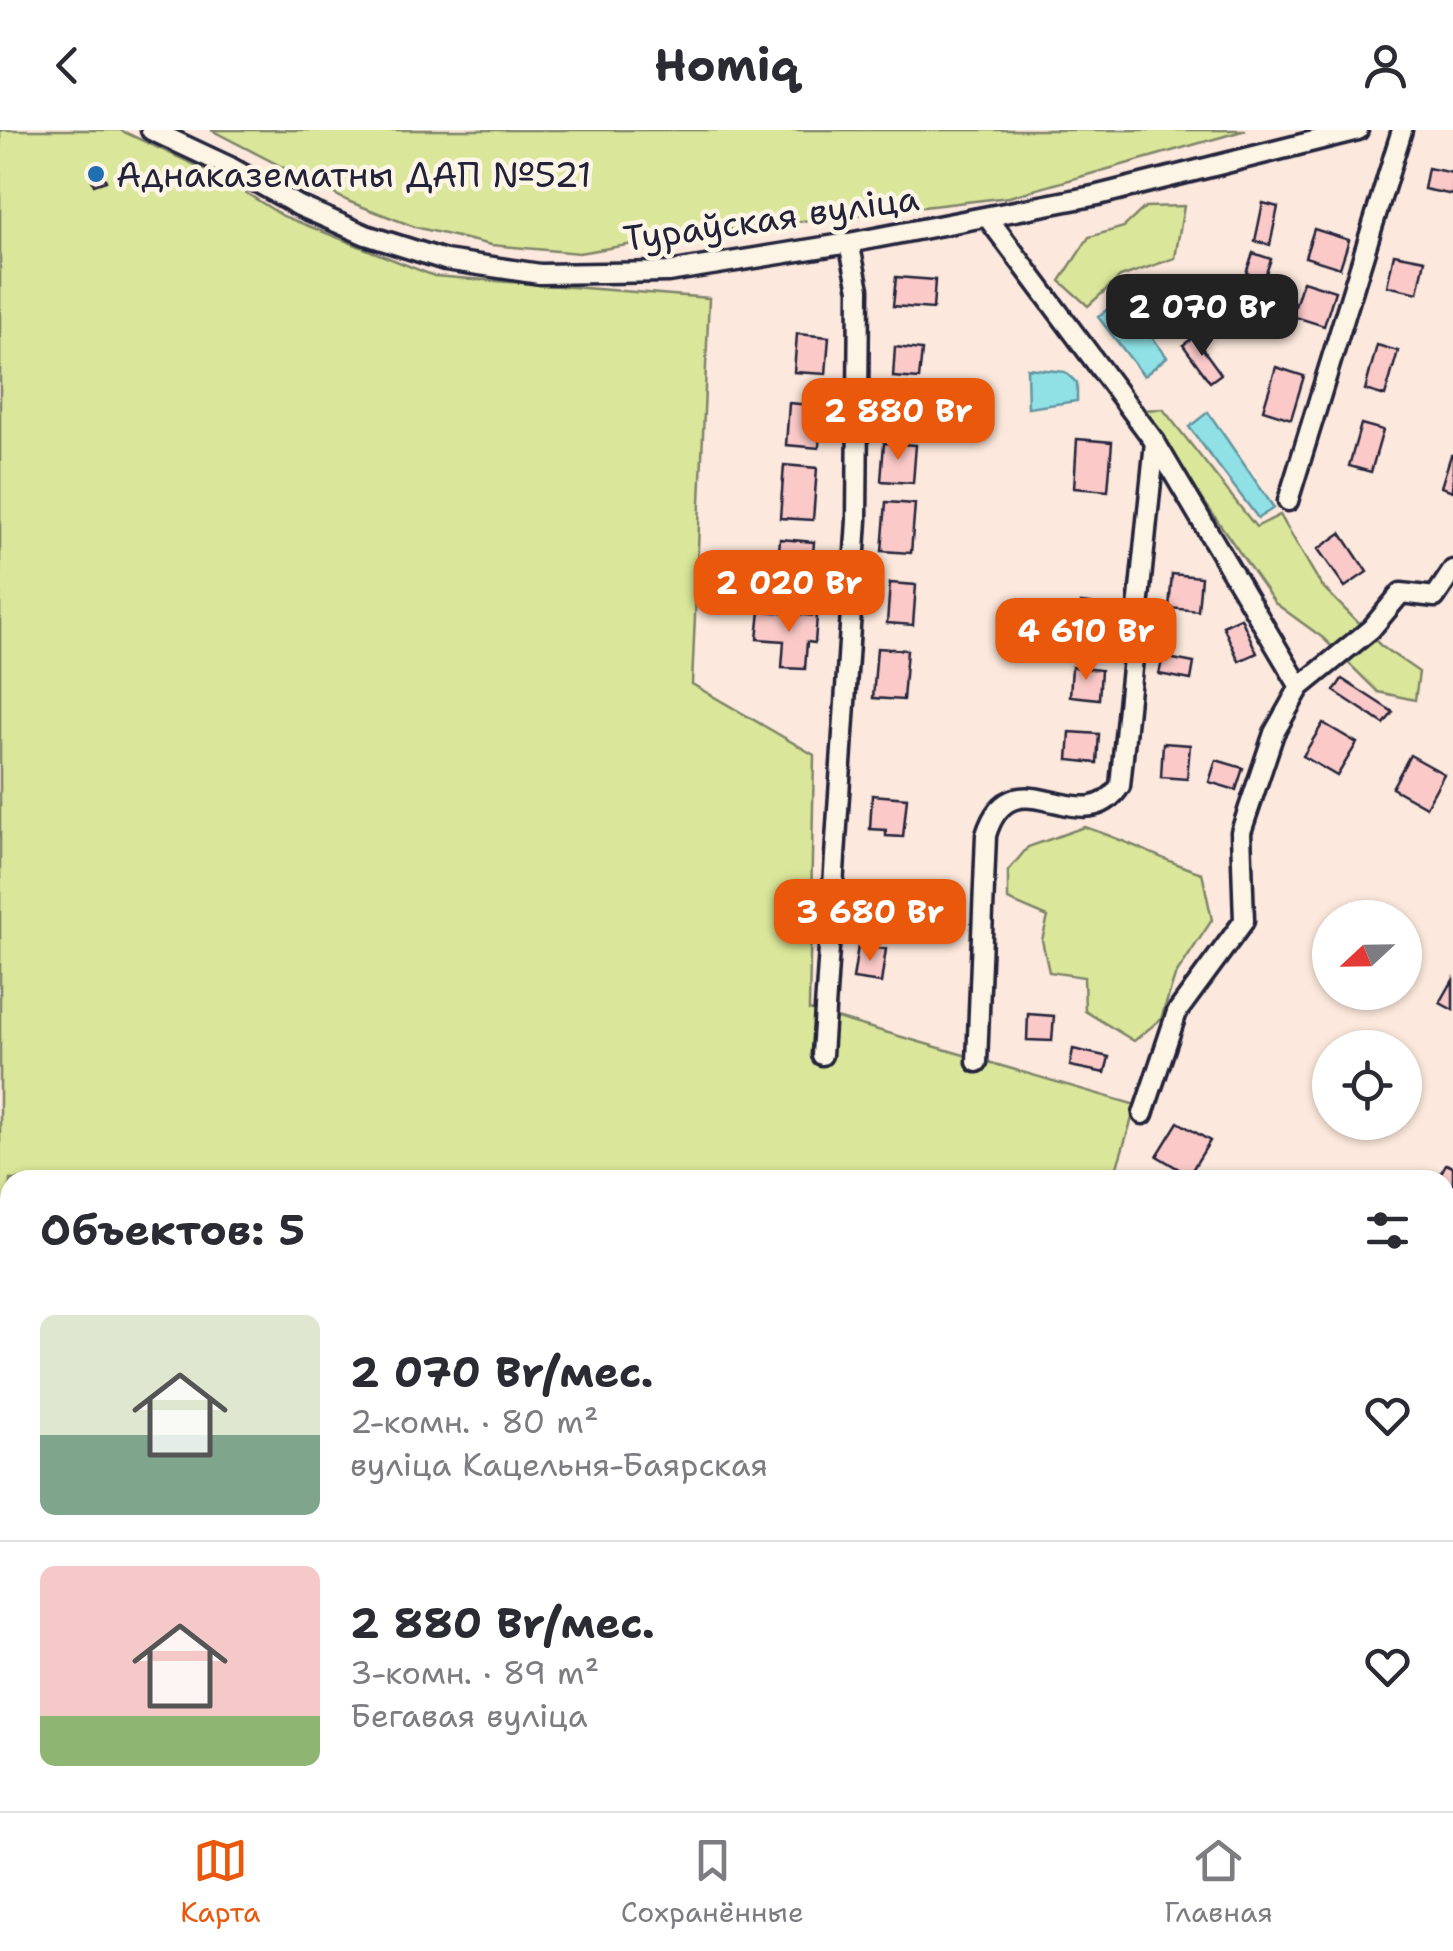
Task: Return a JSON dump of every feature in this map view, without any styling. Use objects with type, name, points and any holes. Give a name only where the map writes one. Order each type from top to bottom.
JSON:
[{"type":"street","name":"Тураўская вуліца","points":[[151,130],[230,167],[299,206],[366,235],[445,260],[540,274],[668,272],[849,243],[1098,195],[1358,130]]},
{"type":"street","points":[[1288,500],[1402,130]]},
{"type":"street","points":[[988,218],[1155,442],[1300,687]]},
{"type":"street","points":[[822,1056],[857,520],[859,289],[849,243]]},
{"type":"street","points":[[977,1062],[986,835],[993,813],[1005,803],[1023,797],[1095,807],[1111,800],[1120,786],[1155,442]]},
{"type":"street","points":[[1143,1114],[1177,1012],[1244,921],[1240,832],[1274,734],[1300,687],[1371,628],[1401,593],[1435,598],[1453,570]]},
{"type":"green space","points":[[0,130],[120,130],[219,176],[283,216],[434,276],[709,298],[692,684],[814,755],[809,1010],[1136,1105],[1116,1170],[0,1170]]},
{"type":"green space","points":[[211,130],[1246,130],[1009,197],[700,233],[579,253],[491,245],[415,227],[350,202]]},
{"type":"green space","points":[[1184,206],[1175,258],[1120,277],[1088,306],[1060,281],[1089,237],[1124,227],[1145,207]]},
{"type":"green space","points":[[1163,409],[1256,527],[1280,515],[1321,585],[1381,646],[1419,672],[1415,700],[1378,692],[1323,638],[1275,603],[1140,410]]},
{"type":"green space","points":[[1084,827],[1202,873],[1212,920],[1175,976],[1161,1019],[1134,1041],[1085,1011],[1084,977],[1049,972],[1042,940],[1048,917],[1008,900],[1008,871],[1028,847]]},
{"type":"water","points":[[1122,297],[1167,357],[1144,376],[1098,317]]},
{"type":"water","points":[[1027,368],[1065,372],[1077,383],[1077,401],[1028,408]]},
{"type":"water","points":[[1208,412],[1274,508],[1258,518],[1189,427]]},
{"type":"building","name":"Аднаказематны ДАП №521","points":[[100,167],[106,181],[94,185],[89,172]]},
{"type":"building","points":[[1428,168],[1453,173],[1453,195],[1424,189]]},
{"type":"building","points":[[1263,203],[1278,207],[1270,245],[1255,241]]},
{"type":"building","points":[[1314,229],[1349,240],[1340,268],[1305,257]]},
{"type":"building","points":[[1253,253],[1271,259],[1264,279],[1246,273]]},
{"type":"building","points":[[1394,254],[1425,260],[1418,293],[1387,286]]},
{"type":"building","points":[[896,277],[935,280],[933,309],[893,306]]},
{"type":"building","points":[[1303,281],[1335,291],[1324,326],[1292,316]]},
{"type":"building","points":[[797,334],[829,337],[826,374],[794,372]]},
{"type":"building","points":[[1194,337],[1221,374],[1210,382],[1183,345]]},
{"type":"building","points":[[1377,345],[1398,351],[1385,396],[1365,390]]},
{"type":"building","points":[[895,347],[922,350],[919,379],[893,377]]},
{"type":"building","points":[[1276,367],[1304,376],[1291,419],[1263,410]]},
{"type":"building","points":[[789,403],[822,406],[819,448],[786,445]]},
{"type":"building","points":[[1361,424],[1383,430],[1371,472],[1349,466]]},
{"type":"building","points":[[1077,439],[1112,442],[1108,491],[1074,488]]},
{"type":"building","points":[[884,443],[916,445],[913,483],[881,481]]},
{"type":"building","points":[[1453,455],[1453,491],[1441,487]]},
{"type":"building","points":[[784,465],[817,468],[813,520],[780,518]]},
{"type":"building","points":[[886,502],[915,504],[911,553],[882,551]]},
{"type":"building","points":[[1341,533],[1367,572],[1345,587],[1318,549]]},
{"type":"building","points":[[780,539],[814,542],[810,591],[776,588]]},
{"type":"building","points":[[1172,574],[1201,577],[1198,611],[1169,608]]},
{"type":"building","points":[[890,583],[916,585],[913,625],[887,623]]},
{"type":"building","points":[[1081,603],[1107,606],[1105,632],[1079,629]]},
{"type":"building","points":[[760,611],[817,616],[815,643],[807,642],[805,669],[782,668],[784,641],[757,639]]},
{"type":"building","points":[[1241,618],[1257,653],[1239,661],[1223,626]]},
{"type":"building","points":[[877,648],[907,650],[903,700],[873,698]]},
{"type":"building","points":[[1163,657],[1194,663],[1191,680],[1159,674]]},
{"type":"building","points":[[1072,667],[1101,670],[1099,699],[1070,696]]},
{"type":"building","points":[[1342,679],[1393,712],[1384,724],[1334,691]]},
{"type":"building","points":[[1323,723],[1357,743],[1337,776],[1303,756]]},
{"type":"building","points":[[1070,732],[1099,734],[1097,763],[1068,760]]},
{"type":"building","points":[[1163,743],[1190,745],[1187,779],[1161,777]]},
{"type":"building","points":[[1410,755],[1444,774],[1426,807],[1392,788]]},
{"type":"building","points":[[1216,760],[1243,768],[1236,790],[1209,782]]},
{"type":"building","points":[[872,795],[907,798],[903,837],[886,836],[886,830],[870,829]]},
{"type":"building","points":[[872,888],[898,891],[893,925],[867,921]]},
{"type":"building","points":[[858,946],[886,949],[881,983],[853,979]]},
{"type":"building","points":[[1453,980],[1453,1010],[1440,1003]]},
{"type":"building","points":[[1028,1014],[1054,1016],[1052,1041],[1027,1040]]},
{"type":"building","points":[[1073,1049],[1109,1057],[1105,1073],[1070,1066]]},
{"type":"building","points":[[1178,1122],[1210,1141],[1192,1170],[1181,1170],[1157,1156]]},
{"type":"place","name":"Аднаказематны ДАП №521","points":[[96,174]]}]
